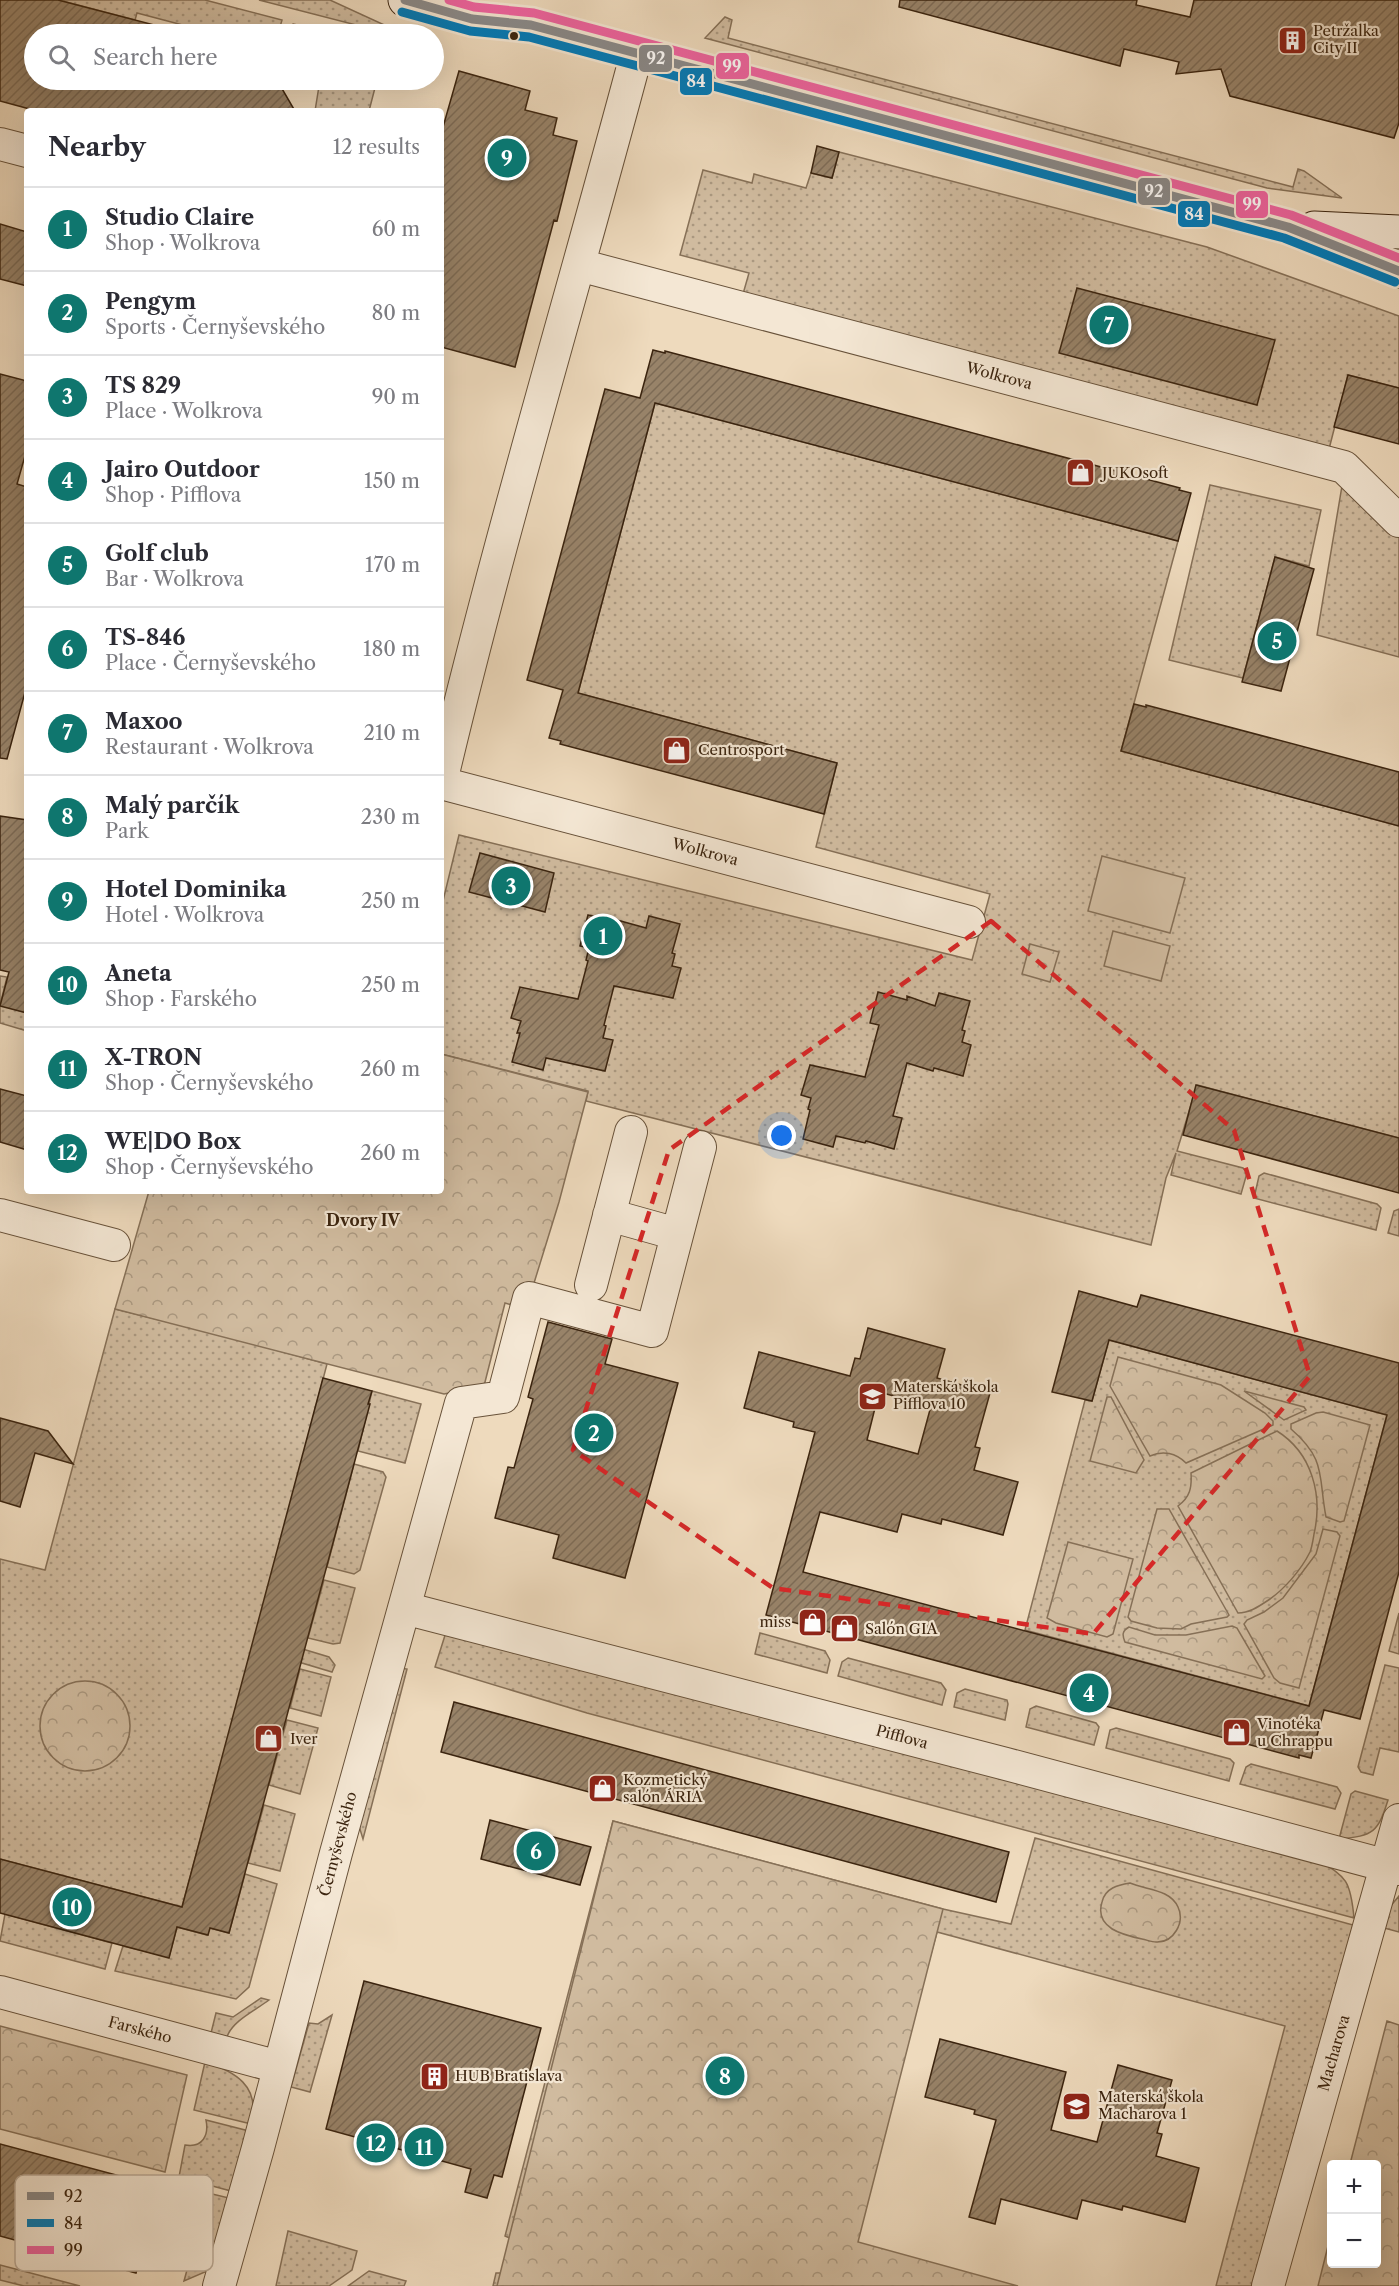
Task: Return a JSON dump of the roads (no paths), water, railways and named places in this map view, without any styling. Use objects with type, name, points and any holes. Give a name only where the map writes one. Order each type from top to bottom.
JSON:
[{"type":"street","points":[[405,0],[472,19],[531,25],[637,52],[1288,226],[1399,271]]},
{"type":"street","points":[[479,0],[531,25]]},
{"type":"street","name":"Wolkrova","points":[[444,769],[499,550],[637,52]]},
{"type":"street","points":[[0,144],[24,150]]},
{"type":"street","points":[[1288,226],[1399,232]]},
{"type":"street","name":"Wolkrova","points":[[579,265],[1344,467],[1399,521]]},
{"type":"street","name":"Wolkrova","points":[[444,783],[969,922]]},
{"type":"street","points":[[591,1285],[631,1132]]},
{"type":"street","points":[[609,1215],[677,1234],[700,1147]]},
{"type":"street","points":[[0,1215],[114,1245]]},
{"type":"street","name":"Černyševského","points":[[219,2286],[461,1403],[503,1397],[529,1298],[652,1331],[677,1234]]},
{"type":"street","name":"Pifflova","points":[[404,1608],[1393,1867]]},
{"type":"street","name":"Macharova","points":[[1268,2286],[1393,1867],[1399,1820]]},
{"type":"street","name":"Farského","points":[[0,1992],[279,2067]]},
{"type":"place","name":"Petržalka City II","points":[[1292,40]]},
{"type":"place","name":"Hotel Dominika","points":[[507,158]]},
{"type":"place","name":"Maxoo","points":[[1109,325]]},
{"type":"place","name":"JUKOsoft","points":[[1081,473]]},
{"type":"place","name":"Golf club","points":[[1277,641]]},
{"type":"place","name":"Centrosport","points":[[677,750]]},
{"type":"place","name":"TS 829","points":[[511,886]]},
{"type":"place","name":"Studio Claire","points":[[603,936]]},
{"type":"place","name":"Materská škola Pifflova 10","points":[[872,1396]]},
{"type":"place","name":"Pengym","points":[[594,1433]]},
{"type":"place","name":"miss","points":[[812,1622]]},
{"type":"place","name":"Salón GIA","points":[[844,1629]]},
{"type":"place","name":"Jairo Outdoor","points":[[1089,1693]]},
{"type":"place","name":"Vinotéka u Chrappu","points":[[1236,1733]]},
{"type":"place","name":"Iver","points":[[269,1739]]},
{"type":"place","name":"Kozmetický salón ÁRIA","points":[[602,1789]]},
{"type":"place","name":"TS-846","points":[[536,1851]]},
{"type":"place","name":"Aneta","points":[[72,1907]]},
{"type":"place","name":"HUB Bratislava","points":[[434,2076]]},
{"type":"place","name":"Malý parčík","points":[[725,2076]]},
{"type":"place","name":"Materská škola Macharova 1","points":[[1077,2106]]},
{"type":"place","name":"WE|DO Box","points":[[376,2143]]},
{"type":"place","name":"X-TRON","points":[[424,2147]]},
{"type":"district","name":"Dvory IV","points":[[363,1220]]}]
